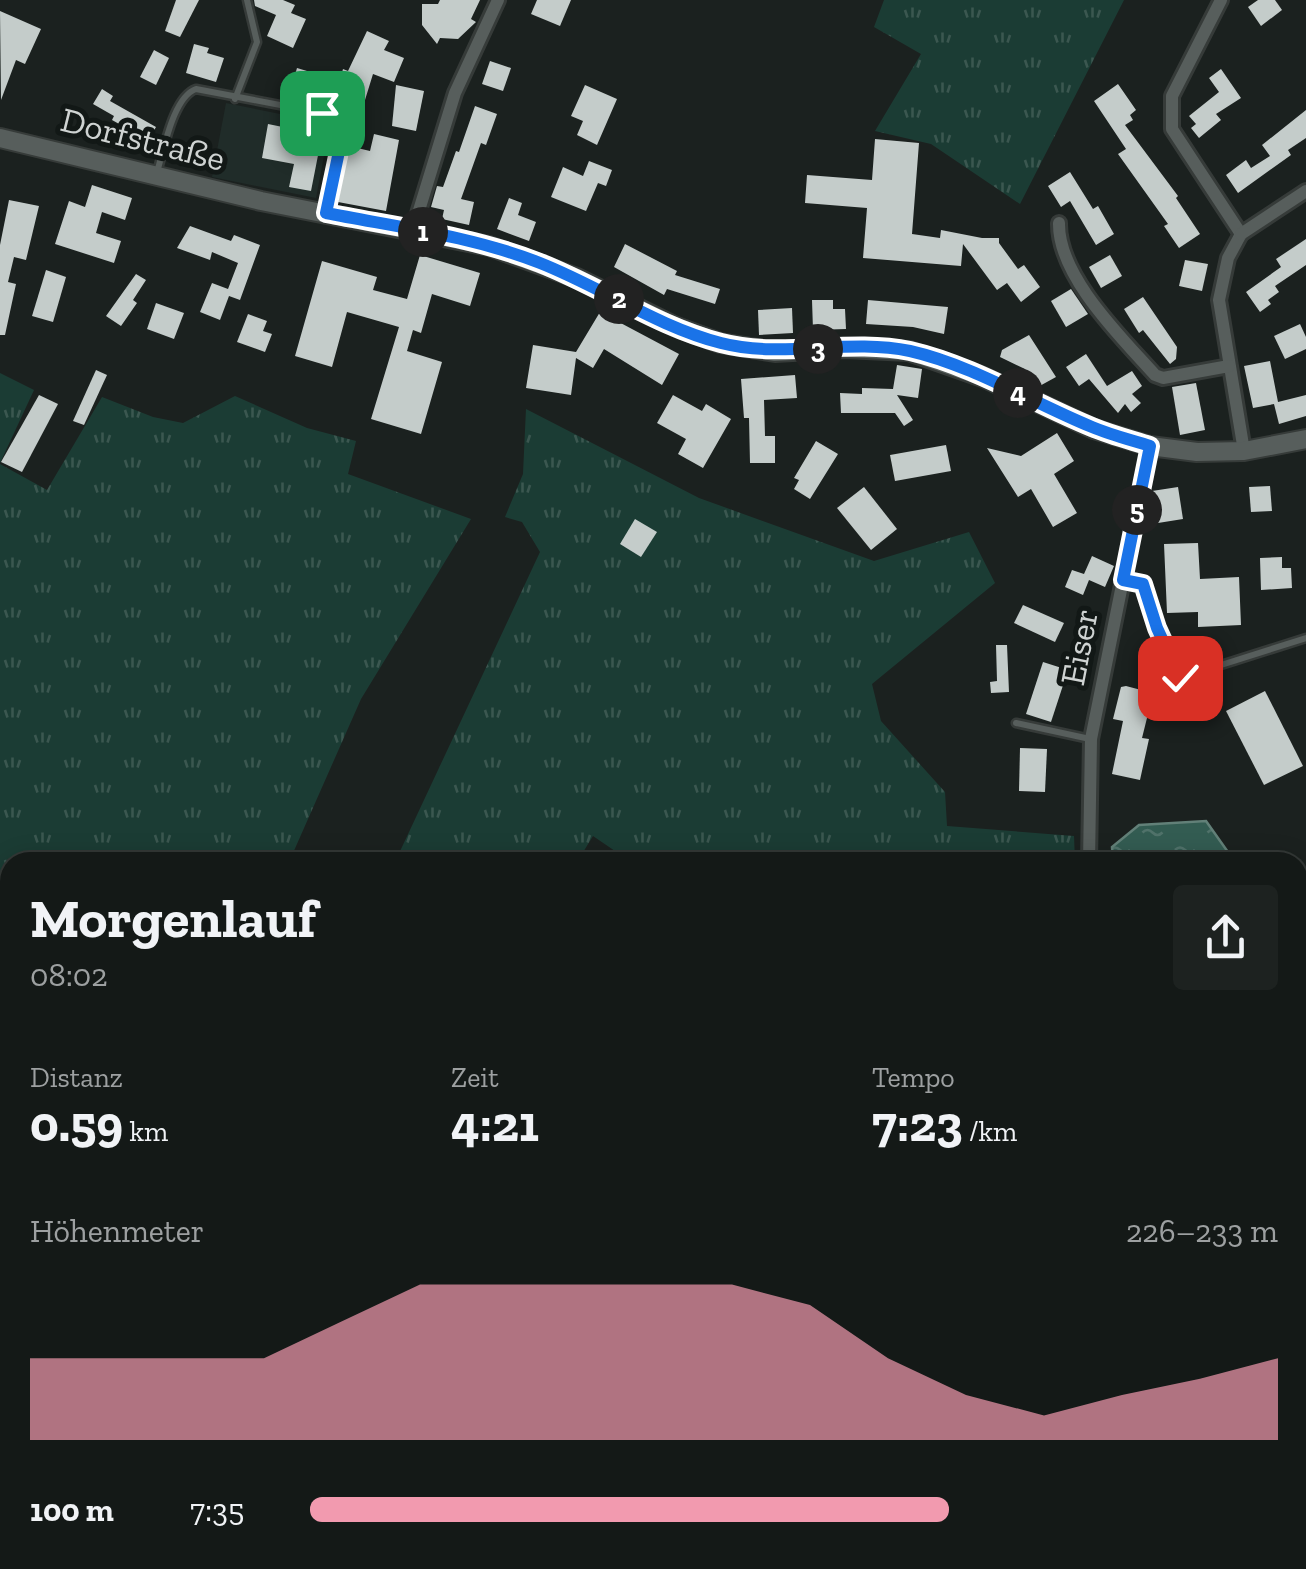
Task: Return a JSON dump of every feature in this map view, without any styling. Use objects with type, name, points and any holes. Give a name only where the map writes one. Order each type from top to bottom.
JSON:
[{"type":"main road","name":"Dorfstraße","points":[[0,138],[156,177],[489,246],[534,261],[674,326],[720,343],[775,352],[845,348],[909,351],[983,378],[1094,428],[1150,446],[1197,452],[1244,450],[1306,440]]},
{"type":"street","points":[[413,230],[455,93],[498,0]]},
{"type":"street","points":[[1221,0],[1172,96],[1172,129],[1241,234]]},
{"type":"street","points":[[1244,450],[1219,300],[1228,258],[1241,234],[1306,192]]},
{"type":"street","points":[[1059,223],[1058,244],[1100,314],[1156,375],[1163,378],[1229,366]]},
{"type":"street","name":"Eiser","points":[[1089,852],[1091,739],[1150,446]]},
{"type":"lane","points":[[235,98],[257,42],[246,0]]},
{"type":"lane","points":[[156,177],[183,95],[196,89],[322,113],[339,130],[341,142],[326,213]]},
{"type":"lane","points":[[1123,580],[1143,584],[1157,628],[1194,707]]},
{"type":"lane","points":[[1180,678],[1306,638]]},
{"type":"lane","points":[[1016,723],[1091,739]]},
{"type":"shaded area","points":[[226,103],[330,124],[316,198],[212,177]]},
{"type":"green space","points":[[884,0],[1124,0],[1020,204],[931,144],[875,131],[921,54],[874,27]]},
{"type":"green space","points":[[0,373],[34,390],[0,463]]},
{"type":"green space","points":[[235,396],[307,428],[356,441],[348,474],[471,519],[361,699],[293,852],[0,852],[0,464],[47,490],[102,397],[153,417],[183,423]]},
{"type":"green space","points":[[526,409],[699,498],[874,561],[969,532],[995,583],[872,684],[881,721],[945,792],[947,826],[1074,836],[1075,852],[615,852],[593,836],[583,852],[400,852],[540,552],[522,522],[505,517],[523,474]]},
{"type":"water","points":[[1206,821],[1228,852],[1112,852],[1112,847],[1139,825]]},
{"type":"building","points":[[176,0],[199,0],[180,37],[165,31]]},
{"type":"building","points":[[254,0],[283,0],[295,5],[291,13],[306,19],[293,48],[267,36],[276,15],[255,6]]},
{"type":"building","points":[[440,0],[480,0],[471,19],[476,22],[458,39],[440,38],[437,44],[422,25],[422,4],[438,4]]},
{"type":"building","points":[[537,0],[571,0],[560,26],[531,14]]},
{"type":"building","points":[[1258,0],[1275,0],[1282,10],[1261,26],[1248,7]]},
{"type":"building","points":[[0,11],[41,29],[25,64],[16,60],[1,100]]},
{"type":"building","points":[[367,31],[389,41],[384,50],[404,58],[394,82],[373,74],[361,113],[333,104],[343,69],[348,71]]},
{"type":"building","points":[[194,44],[224,58],[216,82],[186,73]]},
{"type":"building","points":[[154,50],[169,58],[156,85],[140,77]]},
{"type":"building","points":[[490,61],[511,68],[503,91],[482,84]]},
{"type":"building","points":[[297,68],[317,74],[311,98],[290,92]]},
{"type":"building","points":[[1221,69],[1241,98],[1216,114],[1221,120],[1199,138],[1191,128],[1196,124],[1189,116],[1219,92],[1209,78]]},
{"type":"building","points":[[1118,84],[1136,110],[1130,115],[1133,120],[1125,125],[1178,196],[1200,234],[1179,248],[1164,226],[1168,224],[1118,154],[1126,149],[1094,101]]},
{"type":"building","points":[[396,85],[424,91],[416,131],[392,126]]},
{"type":"building","points":[[585,85],[617,99],[597,145],[577,135],[583,121],[571,116]]},
{"type":"building","points":[[102,89],[113,96],[110,101],[156,127],[148,141],[141,137],[132,153],[111,141],[121,125],[112,120],[114,116],[93,104]]},
{"type":"building","points":[[475,106],[497,114],[486,145],[481,143],[461,199],[474,202],[469,225],[442,219],[444,210],[431,207],[437,186],[443,187],[456,151],[459,152]]},
{"type":"building","points":[[1306,110],[1306,138],[1288,150],[1291,155],[1238,193],[1226,175],[1246,160],[1251,168],[1270,156],[1262,145]]},
{"type":"building","points":[[268,124],[322,135],[311,191],[289,187],[294,164],[262,158]]},
{"type":"building","points":[[374,134],[399,140],[386,211],[338,202],[349,146],[370,151]]},
{"type":"building","points":[[875,139],[919,143],[912,234],[940,238],[941,230],[999,238],[1018,269],[1024,265],[1040,287],[1021,302],[1007,283],[997,290],[963,244],[961,266],[863,258],[867,208],[805,203],[807,175],[872,180]]},
{"type":"building","points":[[589,161],[612,170],[606,186],[598,183],[586,211],[551,197],[563,167],[583,176]]},
{"type":"building","points":[[1070,172],[1093,209],[1098,206],[1114,234],[1096,245],[1070,201],[1061,207],[1048,186]]},
{"type":"building","points":[[92,185],[132,198],[125,220],[102,212],[96,233],[121,241],[114,263],[55,244],[69,201],[85,207]]},
{"type":"building","points":[[509,198],[522,203],[518,215],[536,222],[529,241],[497,229]]},
{"type":"building","points":[[9,200],[39,206],[26,260],[14,257],[8,282],[16,284],[5,335],[0,335],[0,245]]},
{"type":"building","points":[[190,226],[231,241],[234,235],[260,245],[240,300],[229,296],[220,320],[200,312],[212,283],[228,289],[238,263],[212,252],[210,260],[177,248]]},
{"type":"building","points":[[1306,239],[1306,265],[1275,286],[1279,292],[1260,312],[1246,292],[1281,267],[1276,259]]},
{"type":"building","points":[[625,244],[677,271],[675,275],[720,289],[715,304],[667,289],[664,295],[614,267]]},
{"type":"building","points":[[420,255],[480,273],[470,306],[432,294],[421,333],[413,330],[407,351],[442,362],[421,434],[371,419],[399,327],[347,312],[332,367],[295,356],[322,261],[377,277],[373,290],[407,299]]},
{"type":"building","points":[[1110,255],[1122,276],[1101,288],[1089,267]]},
{"type":"building","points":[[1185,260],[1208,264],[1202,291],[1179,286]]},
{"type":"building","points":[[46,270],[66,277],[53,322],[32,316]]},
{"type":"building","points":[[136,274],[146,280],[133,300],[137,303],[121,326],[106,316]]},
{"type":"building","points":[[1071,289],[1088,314],[1066,327],[1051,301]]},
{"type":"building","points":[[1143,297],[1177,347],[1176,359],[1170,364],[1143,330],[1139,333],[1124,309]]},
{"type":"building","points":[[812,300],[833,300],[833,309],[845,309],[846,329],[813,330]]},
{"type":"building","points":[[868,300],[948,307],[944,334],[913,327],[866,324]]},
{"type":"building","points":[[156,303],[184,313],[174,339],[147,329]]},
{"type":"building","points":[[792,308],[793,333],[759,335],[758,310]]},
{"type":"building","points":[[600,312],[679,354],[662,385],[604,349],[593,368],[576,358],[571,395],[526,388],[533,345],[576,352]]},
{"type":"building","points":[[248,314],[267,321],[263,331],[272,334],[265,352],[237,342]]},
{"type":"building","points":[[1300,324],[1306,349],[1285,359],[1274,336]]},
{"type":"building","points":[[1029,335],[1056,377],[1036,388],[1025,369],[1000,357],[1002,350]]},
{"type":"building","points":[[1086,354],[1107,386],[1132,371],[1142,386],[1132,394],[1141,403],[1131,412],[1125,404],[1118,413],[1089,379],[1079,386],[1066,367]]},
{"type":"building","points":[[1270,361],[1278,402],[1306,395],[1306,416],[1279,424],[1274,404],[1253,408],[1244,366]]},
{"type":"building","points":[[897,365],[922,369],[918,398],[897,395],[913,420],[904,426],[895,413],[841,413],[840,393],[862,394],[862,388],[893,389]]},
{"type":"building","points":[[96,370],[107,375],[84,425],[73,421]]},
{"type":"building","points":[[795,375],[797,398],[764,400],[765,436],[775,436],[775,463],[750,463],[749,418],[744,418],[741,379]]},
{"type":"building","points":[[1196,383],[1205,430],[1180,435],[1172,387]]},
{"type":"building","points":[[39,395],[58,404],[22,472],[1,462]]},
{"type":"building","points":[[673,395],[702,411],[706,404],[731,419],[703,468],[678,454],[686,439],[657,423]]},
{"type":"building","points":[[1057,433],[1074,461],[1054,474],[1077,513],[1053,527],[1031,489],[1018,497],[987,448],[1021,456]]},
{"type":"building","points":[[816,441],[838,454],[810,499],[794,489],[799,480],[794,478]]},
{"type":"building","points":[[946,445],[951,471],[895,481],[890,455]]},
{"type":"building","points":[[1270,486],[1272,511],[1251,512],[1249,487]]},
{"type":"building","points":[[864,487],[897,529],[871,550],[837,508]]},
{"type":"building","points":[[1178,487],[1183,519],[1158,523],[1152,491]]},
{"type":"building","points":[[635,519],[657,532],[641,557],[620,544]]},
{"type":"building","points":[[1198,543],[1200,579],[1239,577],[1241,625],[1198,627],[1198,612],[1167,613],[1164,544]]},
{"type":"building","points":[[1092,556],[1114,566],[1105,587],[1089,580],[1083,595],[1065,587],[1072,570],[1084,574]]},
{"type":"building","points":[[1282,557],[1282,568],[1291,568],[1292,588],[1261,590],[1260,558]]},
{"type":"building","points":[[1023,605],[1064,623],[1055,642],[1014,623]]},
{"type":"building","points":[[996,645],[1007,645],[1009,692],[991,693],[990,682],[997,681]]},
{"type":"building","points":[[1043,662],[1068,670],[1051,722],[1026,714]]},
{"type":"building","points":[[1121,687],[1145,691],[1141,704],[1150,706],[1142,738],[1149,739],[1140,780],[1112,774],[1123,721],[1113,719]]},
{"type":"building","points":[[1265,691],[1303,766],[1264,785],[1226,711]]},
{"type":"building","points":[[1020,748],[1047,749],[1045,792],[1019,791]]},
{"type":"route","points":[[322,113],[339,130],[341,142],[326,213],[489,246],[577,278],[674,326],[720,343],[775,352],[845,348],[909,351],[983,378],[1094,428],[1150,446],[1123,580],[1143,584],[1157,628],[1180,678]]}]
